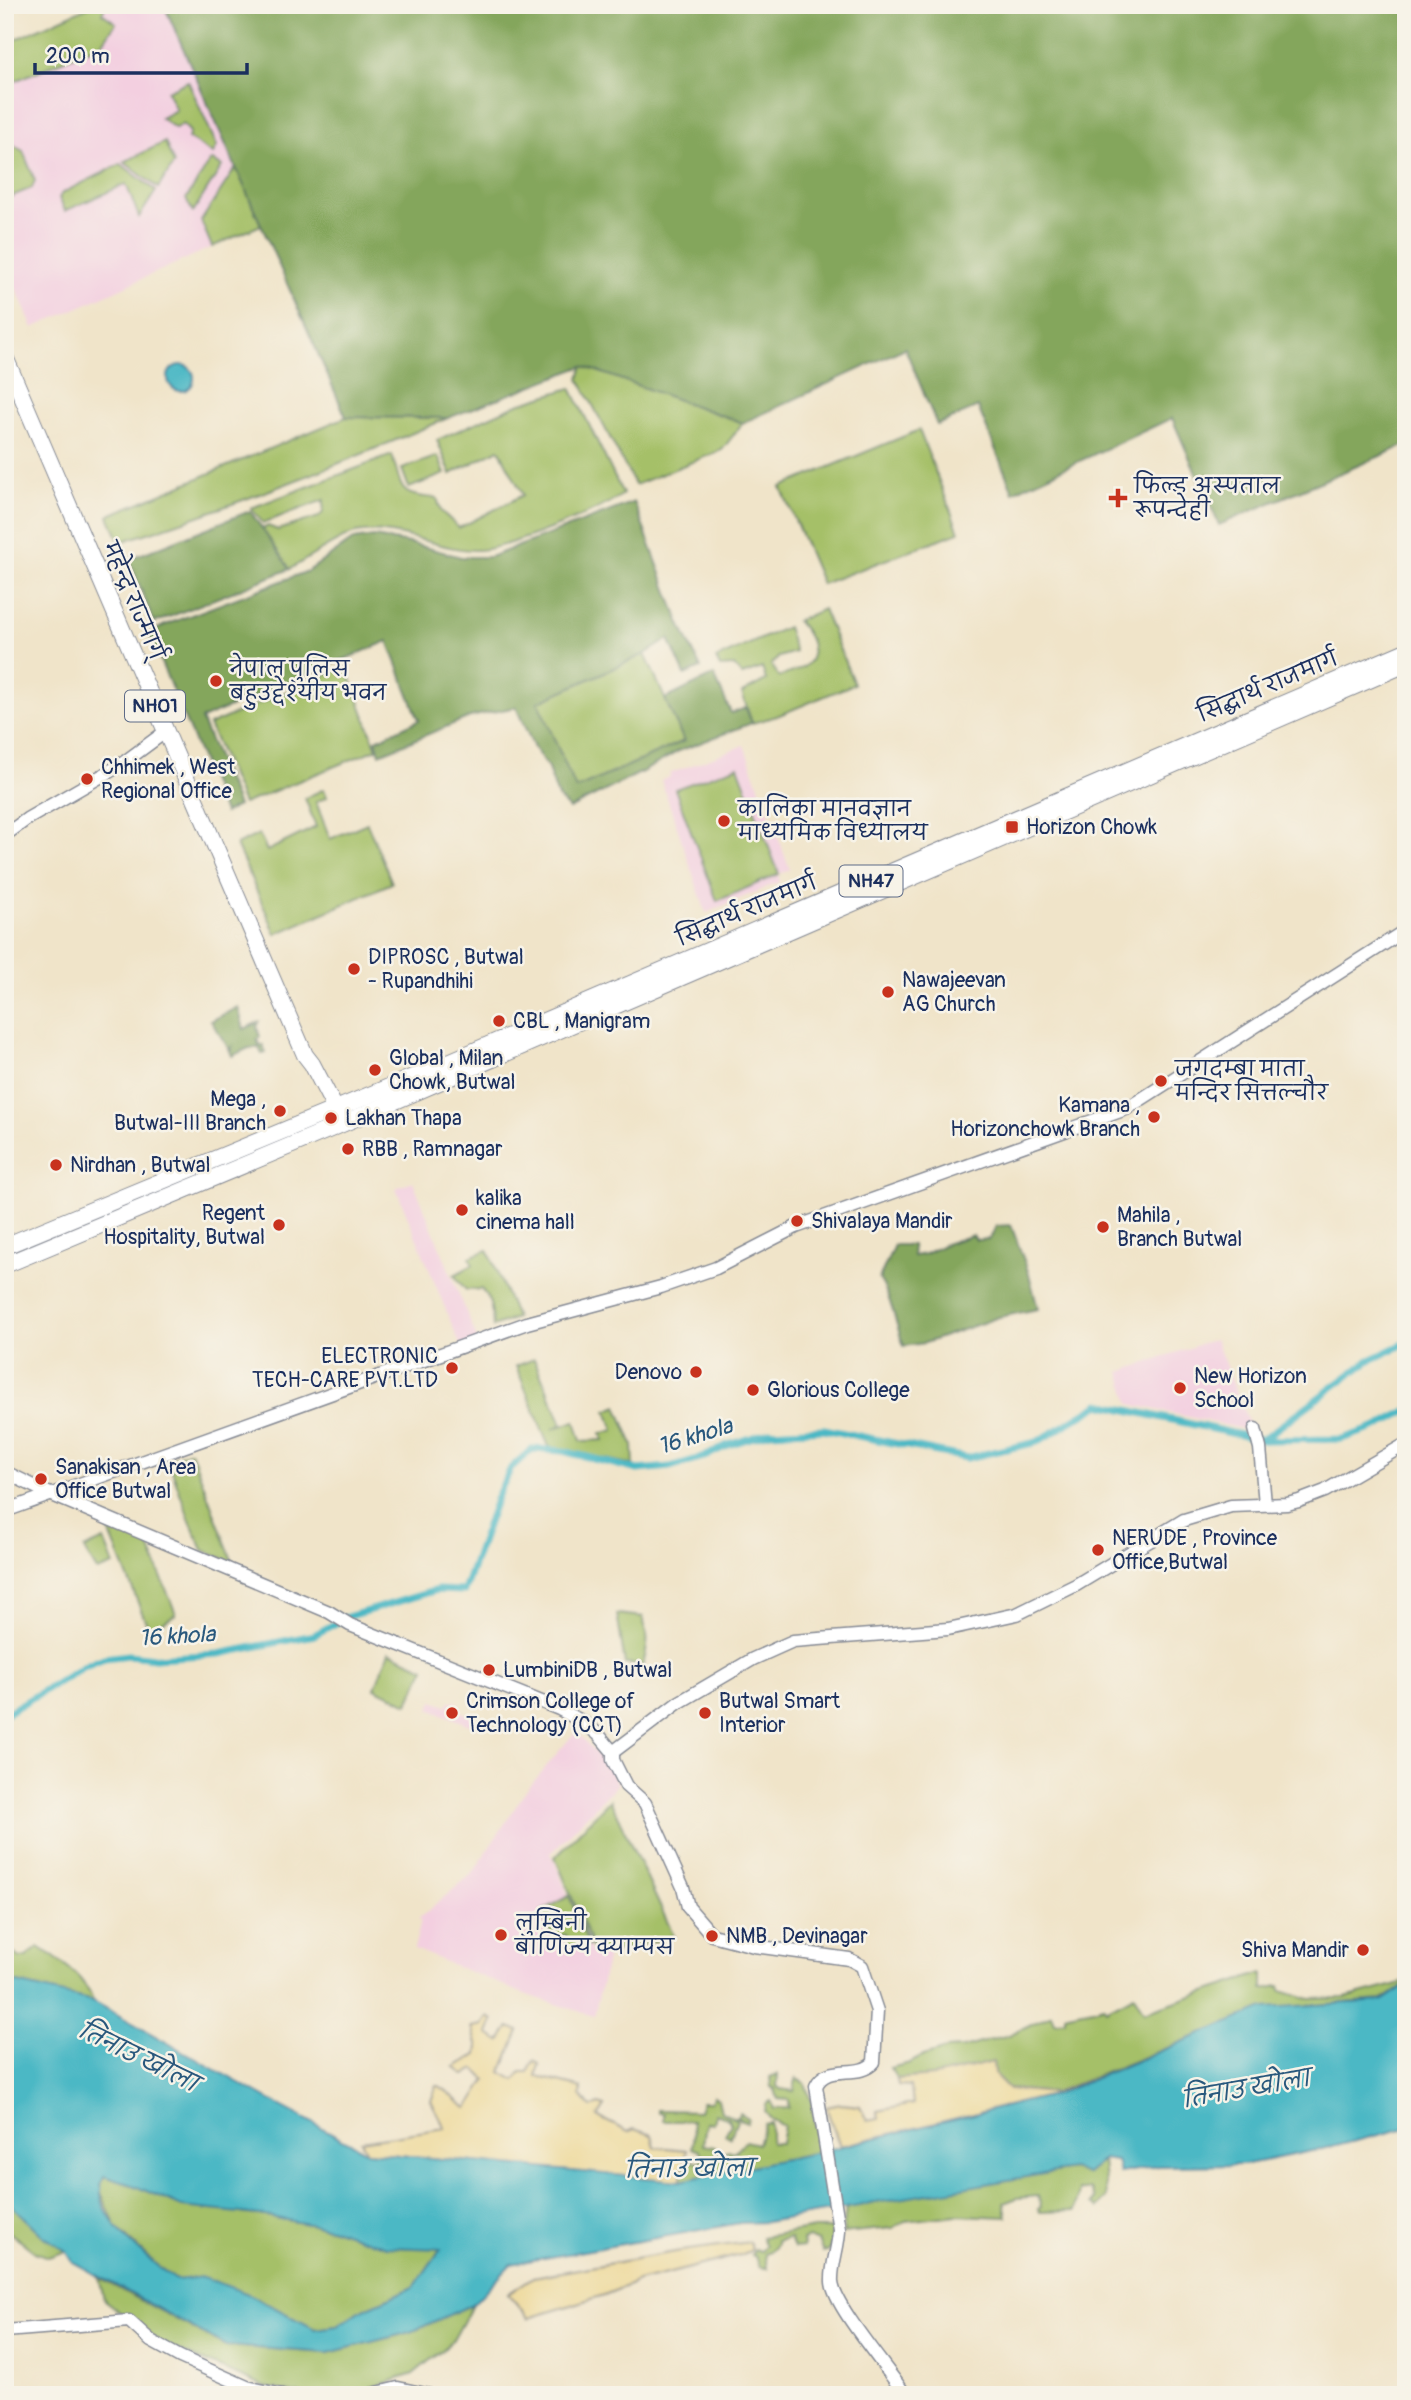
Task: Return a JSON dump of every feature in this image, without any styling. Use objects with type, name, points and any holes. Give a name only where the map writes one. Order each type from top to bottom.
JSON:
[{"type":"highway","name":"महेन्द्र राज्मार्ग्","points":[[5,356],[305,1055],[306,1066],[331,1119]]},
{"type":"highway","name":"सिद्धार्थ राजमार्ग","points":[[331,1119],[1406,651]]},
{"type":"highway","name":"सिद्धार्थ राजमार्ग","points":[[331,1119],[1406,664]]},
{"type":"highway","points":[[5,1246],[331,1119]]},
{"type":"highway","points":[[5,1265],[331,1119]]},
{"type":"street","points":[[5,835],[27,819],[119,766],[165,732]]},
{"type":"street","points":[[5,1511],[527,1323],[661,1287],[716,1268],[796,1227],[1126,1109],[1406,930]]},
{"type":"street","points":[[1255,1429],[1259,1443],[1265,1504]]},
{"type":"street","points":[[613,1752],[678,1703],[753,1659],[793,1641],[948,1629],[1017,1614],[1076,1586],[1184,1520],[1231,1506],[1287,1504],[1325,1491],[1406,1444]]},
{"type":"street","points":[[5,1472],[50,1494],[333,1615],[350,1625],[559,1709],[591,1728],[613,1752],[613,1760],[626,1786],[646,1804],[683,1887],[688,1907],[712,1935],[754,1945],[849,1959],[862,1966],[877,2011],[874,2062],[860,2071],[825,2075],[818,2080],[816,2092],[839,2229],[832,2286],[842,2306],[905,2395]]},
{"type":"street","points":[[5,2331],[129,2321],[151,2341],[180,2357],[247,2387],[282,2395]]},
{"type":"street","points":[[369,2395],[398,2388],[430,2395]]},
{"type":"shaded area","points":[[92,5],[164,5],[261,225],[33,328],[5,263],[5,44]]},
{"type":"shaded area","name":"कालिका मानवज्ञान माध्यमिक विध्यालय","points":[[744,745],[790,870],[779,874],[779,882],[706,913],[661,780],[670,777],[669,774]]},
{"type":"shaded area","points":[[413,1181],[478,1341],[461,1347],[396,1188]]},
{"type":"shaded area","name":"New Horizon School","points":[[1215,1339],[1252,1431],[1130,1404],[1120,1372]]},
{"type":"shaded area","name":"Crimson College of Technology (CCT)","points":[[433,1701],[447,1706],[450,1701],[455,1701],[458,1703],[456,1709],[481,1721],[477,1728],[430,1709]]},
{"type":"shaded area","points":[[576,1731],[610,1769],[618,1784],[551,1853],[591,1952],[608,1956],[594,2016],[524,1994],[414,1949],[421,1920],[418,1919],[473,1873],[525,1792]]},
{"type":"green space","points":[[92,5],[106,5],[102,13],[116,23],[102,44],[8,84],[5,78],[5,44]]},
{"type":"green space","points":[[164,5],[1406,5],[1406,445],[1219,525],[1172,418],[1013,492],[978,407],[937,425],[905,348],[743,423],[583,366],[448,418],[346,417]]},
{"type":"green space","points":[[188,81],[217,146],[213,154],[188,138],[190,132],[183,124],[175,128],[161,118],[176,110],[167,91]]},
{"type":"green space","points":[[5,140],[23,151],[35,181],[32,188],[5,199]]},
{"type":"green space","points":[[165,142],[174,164],[158,188],[124,162]]},
{"type":"green space","points":[[211,160],[222,166],[193,212],[186,199]]},
{"type":"green space","points":[[121,164],[156,191],[139,217],[126,184],[65,211],[59,198],[62,193]]},
{"type":"green space","points":[[236,167],[261,225],[212,247],[201,221]]},
{"type":"green space","points":[[583,366],[743,423],[722,450],[635,485],[579,379]]},
{"type":"green space","points":[[571,388],[623,494],[595,510],[552,528],[509,543],[478,550],[448,547],[387,532],[356,533],[333,543],[290,569],[262,529],[268,526],[278,530],[319,517],[323,512],[324,500],[263,523],[251,508],[392,455],[404,489],[415,495],[437,498],[441,511],[459,528],[523,495],[499,449],[451,474],[437,440],[518,404]]},
{"type":"green space","points":[[346,417],[448,418],[286,484],[120,542],[109,516],[112,514]]},
{"type":"green space","points":[[919,430],[959,532],[822,584],[781,487]]},
{"type":"green space","points":[[438,456],[445,474],[409,488],[402,469]]},
{"type":"green space","points":[[634,502],[680,624],[701,668],[685,675],[669,639],[645,654],[538,702],[576,789],[684,741],[665,699],[714,675],[731,713],[746,708],[752,723],[679,751],[569,809],[558,797],[547,766],[534,748],[516,707],[470,717],[380,754],[376,740],[419,720],[388,641],[201,719],[238,806],[224,813],[149,634],[165,625],[308,571],[353,540],[374,537],[461,557],[490,557]]},
{"type":"green space","points":[[250,511],[290,569],[154,623],[129,559]]},
{"type":"green space","points":[[823,609],[854,684],[777,716],[752,723],[742,693],[766,680],[762,668],[742,675],[734,666],[720,667],[716,659],[787,627],[795,652],[779,657],[771,665],[779,677],[799,669],[810,661],[812,649],[809,637],[797,621]]},
{"type":"green space","points":[[645,654],[684,741],[576,789],[537,702]]},
{"type":"green space","points":[[346,666],[377,749],[243,804],[209,725]]},
{"type":"green space","name":"कालिका मानवज्ञान माध्यमिक विध्यालय","points":[[738,766],[779,874],[717,901],[675,789]]},
{"type":"green space","points":[[324,789],[327,797],[316,802],[330,839],[367,823],[392,883],[276,934],[236,845],[259,834],[267,851],[316,827],[305,798]]},
{"type":"green space","points":[[238,1007],[244,1029],[259,1022],[257,1027],[260,1037],[257,1040],[266,1053],[262,1054],[259,1048],[249,1048],[232,1056],[232,1047],[229,1049],[211,1021]]},
{"type":"green space","points":[[1011,1225],[1029,1274],[1038,1309],[999,1317],[925,1343],[904,1346],[879,1279],[894,1245],[912,1245],[913,1256],[925,1254],[973,1235],[976,1240],[990,1239],[996,1226]]},
{"type":"green space","points":[[488,1250],[516,1318],[493,1327],[491,1306],[485,1293],[481,1289],[466,1290],[454,1275],[473,1265],[470,1257]]},
{"type":"green space","points":[[534,1359],[562,1424],[553,1429],[575,1421],[581,1441],[604,1440],[601,1434],[614,1430],[607,1411],[617,1406],[633,1445],[634,1465],[549,1447],[516,1366]]},
{"type":"green space","points":[[191,1451],[233,1563],[203,1550],[190,1521],[168,1459]]},
{"type":"green space","points":[[108,1528],[147,1541],[176,1614],[149,1630]]},
{"type":"green space","points":[[104,1540],[114,1565],[97,1571],[84,1549]]},
{"type":"green space","points":[[617,1614],[643,1617],[648,1642],[643,1665],[625,1664]]},
{"type":"green space","points":[[389,1652],[425,1668],[408,1704],[375,1688]]},
{"type":"green space","points":[[610,1800],[674,1936],[608,1954],[594,1951],[555,1857]]},
{"type":"green space","points":[[569,1896],[589,1946],[567,1948],[566,1935],[552,1936],[541,1912]]},
{"type":"green space","points":[[5,1945],[19,1958],[26,1957],[39,1947],[78,1977],[93,2001],[5,1980]]},
{"type":"green space","points":[[1263,1973],[1263,1989],[1280,1986],[1281,1990],[1310,1999],[1345,1998],[1406,1982],[1406,1985],[1382,2000],[1264,2009],[1054,2093],[1009,2089],[994,2074],[993,2063],[934,2076],[897,2079],[890,2068],[946,2049],[963,2048],[1009,2035],[1052,2014],[1055,2023],[1065,2020],[1065,2015],[1103,2006],[1106,2010],[1134,1995],[1144,2012]]},
{"type":"green space","points":[[778,2074],[777,2086],[780,2089],[794,2091],[796,2079],[805,2083],[812,2104],[818,2152],[680,2182],[678,2176],[689,2160],[701,2162],[703,2156],[700,2151],[692,2148],[692,2121],[663,2121],[663,2114],[658,2113],[658,2110],[699,2111],[702,2102],[711,2102],[714,2096],[718,2099],[721,2112],[735,2119],[740,2113],[748,2118],[747,2123],[738,2118],[730,2138],[725,2135],[731,2124],[727,2118],[715,2114],[713,2123],[706,2122],[703,2145],[715,2147],[715,2151],[724,2154],[728,2150],[735,2152],[745,2141],[758,2144],[764,2124],[771,2123],[771,2143],[781,2143],[784,2126],[765,2112],[766,2104],[771,2101],[774,2109],[789,2108],[789,2100],[778,2099],[775,2089],[771,2087],[770,2077]]},
{"type":"green space","points":[[1103,2159],[1106,2197],[1098,2208],[1092,2204],[1095,2200],[1091,2189],[1079,2191],[1075,2211],[1040,2212],[1038,2196],[1017,2198],[1004,2203],[1007,2217],[956,2215],[905,2221],[893,2228],[843,2233],[846,2207],[1072,2169],[1087,2174]]},
{"type":"green space","points":[[104,2176],[246,2214],[330,2228],[387,2247],[441,2248],[414,2287],[359,2311],[337,2326],[315,2329],[251,2295],[203,2278],[176,2280],[116,2227],[99,2188]]},
{"type":"green space","points":[[5,2199],[42,2235],[67,2251],[48,2257],[35,2252],[5,2229]]},
{"type":"green space","points":[[809,2229],[832,2229],[828,2252],[823,2252],[818,2242],[808,2238],[802,2240],[803,2247],[794,2248],[790,2238],[777,2241],[771,2252],[765,2254],[767,2268],[759,2267],[755,2257],[751,2255],[755,2250],[760,2252],[766,2246],[762,2237]]},
{"type":"green space","points":[[99,2278],[226,2346],[328,2353],[411,2332],[473,2304],[452,2342],[413,2374],[352,2394],[306,2395],[265,2387],[162,2344],[104,2300]]},
{"type":"sand","points":[[488,2017],[493,2020],[488,2034],[500,2041],[509,2027],[519,2031],[501,2072],[515,2080],[521,2072],[528,2072],[534,2061],[539,2064],[536,2076],[582,2088],[581,2095],[591,2108],[599,2104],[605,2106],[598,2117],[628,2132],[634,2129],[652,2135],[655,2147],[687,2150],[680,2182],[367,2152],[361,2141],[445,2128],[431,2101],[437,2085],[468,2108],[486,2080],[475,2069],[465,2075],[455,2067],[477,2055],[478,2047],[472,2027],[483,2025]]},
{"type":"sand","points":[[993,2062],[994,2074],[1009,2089],[1054,2093],[1096,2077],[1057,2094],[840,2146],[826,2107],[841,2104],[860,2106],[867,2121],[879,2119],[878,2111],[913,2104],[911,2086],[898,2085],[897,2079],[934,2076]]},
{"type":"sand","points":[[750,2242],[752,2250],[741,2255],[639,2281],[604,2295],[529,2318],[508,2294],[533,2277],[681,2251]]},
{"type":"water","points":[[181,365],[190,369],[194,378],[190,387],[181,391],[172,387],[168,378],[172,369]]},
{"type":"water","name":"तिनाउ खोला","points":[[5,1980],[93,2001],[367,2152],[680,2181],[818,2152],[1057,2094],[1264,2008],[1382,2001],[1406,1985],[1406,2128],[1243,2165],[1158,2166],[1120,2173],[1117,2161],[1103,2159],[1087,2174],[1072,2169],[766,2222],[740,2223],[511,2264],[473,2304],[411,2332],[328,2353],[226,2346],[73,2262],[66,2251],[42,2235],[5,2199]],"holes":[[[104,2176],[135,2186],[182,2207],[259,2215],[330,2228],[387,2247],[441,2249],[414,2287],[359,2311],[337,2326],[315,2329],[251,2295],[203,2277],[176,2280],[151,2261],[123,2235],[112,2220],[104,2205],[101,2191]]]},
{"type":"waterway","points":[[1263,1439],[1368,1361],[1406,1343]]},
{"type":"waterway","name":"16 khola","points":[[5,1714],[85,1666],[104,1658],[129,1655],[155,1658],[219,1654],[314,1635],[347,1617],[437,1590],[464,1591],[497,1497],[511,1468],[532,1449],[563,1451],[638,1470],[670,1467],[770,1432],[824,1429],[967,1458],[1037,1442],[1100,1404],[1263,1440],[1342,1439],[1377,1427],[1406,1411]]},
{"type":"place","name":"फिल्ड अस्पताल रूपन्देही","points":[[1118,498]]},
{"type":"place","name":"नेपाल पुलिस बहुउद्देश्यीय भवन","points":[[216,681]]},
{"type":"place","name":"Chhimek , West Regional Office","points":[[87,779]]},
{"type":"place","name":"कालिका मानवज्ञान माध्यमिक विध्यालय","points":[[724,821]]},
{"type":"place","name":"Horizon Chowk","points":[[1012,827]]},
{"type":"place","name":"DIPROSC , Butwal - Rupandhihi","points":[[354,969]]},
{"type":"place","name":"Nawajeevan AG Church","points":[[888,992]]},
{"type":"place","name":"CBL , Manigram","points":[[499,1021]]},
{"type":"place","name":"Global , Milan Chowk, Butwal","points":[[375,1070]]},
{"type":"place","name":"जगदम्बा माता मन्दिर सित्तल्चौर","points":[[1161,1081]]},
{"type":"place","name":"Mega , Butwal-III Branch","points":[[280,1111]]},
{"type":"place","name":"Kamana , Horizonchowk Branch","points":[[1154,1117]]},
{"type":"place","name":"Lakhan Thapa","points":[[331,1118]]},
{"type":"place","name":"RBB , Ramnagar","points":[[348,1149]]},
{"type":"place","name":"Nirdhan , Butwal","points":[[56,1165]]},
{"type":"place","name":"kalika cinema hall","points":[[462,1210]]},
{"type":"place","name":"Shivalaya Mandir","points":[[797,1221]]},
{"type":"place","name":"Regent Hospitality, Butwal","points":[[279,1225]]},
{"type":"place","name":"Mahila , Branch Butwal","points":[[1103,1227]]},
{"type":"place","name":"ELECTRONIC TECH-CARE PVT.LTD","points":[[452,1368]]},
{"type":"place","name":"Denovo","points":[[696,1372]]},
{"type":"place","name":"New Horizon School","points":[[1180,1388]]},
{"type":"place","name":"Glorious College","points":[[753,1390]]},
{"type":"place","name":"Sanakisan , Area Office Butwal","points":[[41,1479]]},
{"type":"place","name":"NERUDE , Province Office,Butwal","points":[[1098,1550]]},
{"type":"place","name":"LumbiniDB , Butwal","points":[[489,1670]]},
{"type":"place","name":"Crimson College of Technology (CCT)","points":[[452,1713]]},
{"type":"place","name":"Butwal Smart Interior","points":[[705,1713]]},
{"type":"place","name":"लुम्बिनी बाणिज्य क्याम्पस","points":[[501,1935]]},
{"type":"place","name":"NMB , Devinagar","points":[[712,1936]]},
{"type":"place","name":"Shiva Mandir","points":[[1363,1950]]}]
